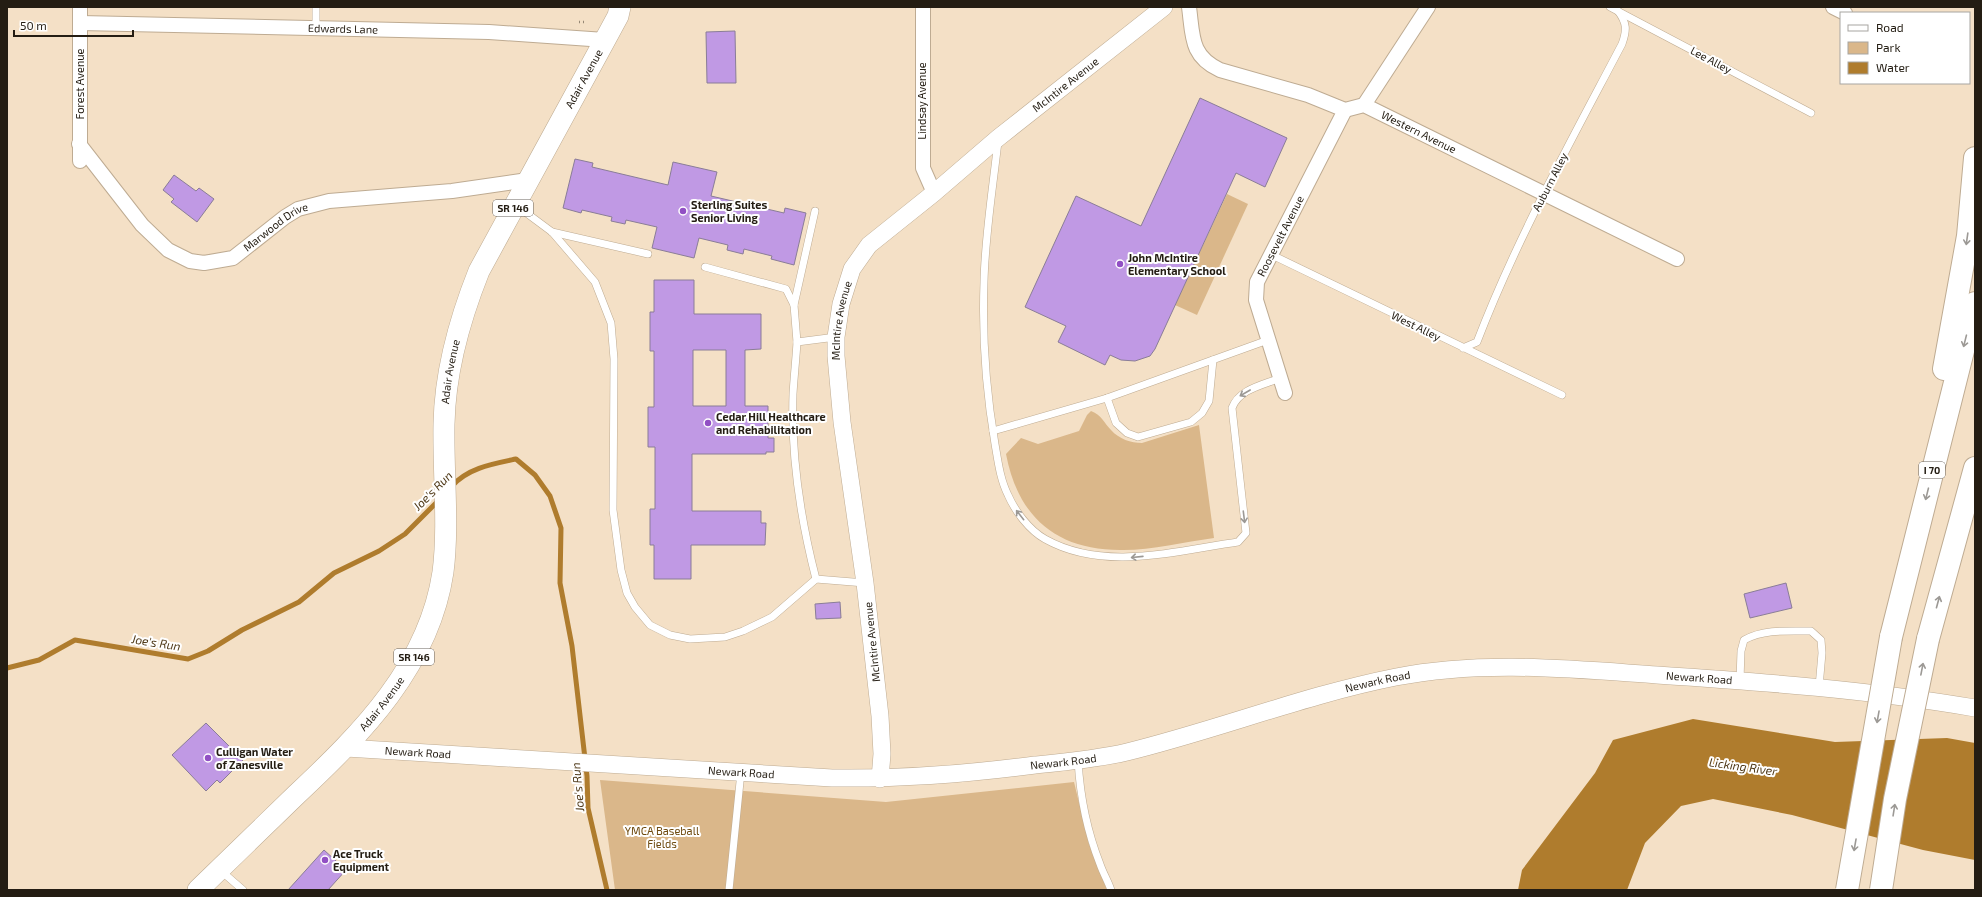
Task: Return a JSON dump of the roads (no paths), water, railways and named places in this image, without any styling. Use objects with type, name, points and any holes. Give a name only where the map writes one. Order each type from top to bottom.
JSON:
[{"type":"highway","points":[[1935,460],[1939,395],[1968,236],[1975,158]]},
{"type":"highway","name":"I 70","points":[[1847,890],[1891,637],[1975,303]]},
{"type":"highway","points":[[1881,890],[1895,799],[1928,639],[1975,468]]},
{"type":"main road","name":"Adair Avenue","points":[[346,748],[372,719],[389,697],[408,668],[424,638],[435,608],[443,572],[444,424],[446,390],[452,352],[465,304],[479,271],[618,16],[620,7]]},
{"type":"main road","name":"SR 146","points":[[198,890],[346,748]]},
{"type":"street","name":"Forest Avenue","points":[[80,7],[80,161]]},
{"type":"street","name":"Lindsay Avenue","points":[[923,7],[923,168],[934,194]]},
{"type":"street","name":"McIntire Avenue","points":[[880,779],[882,754],[880,716],[865,583],[841,415],[836,337],[841,304],[852,270],[869,245],[934,194],[998,138],[1164,7]]},
{"type":"street","points":[[1189,7],[1197,51],[1207,64],[1220,70],[1308,95],[1345,110],[1364,104],[1428,7]]},
{"type":"street","points":[[1833,7],[1843,12]]},
{"type":"street","name":"Edwards Lane","points":[[80,23],[489,32],[605,40]]},
{"type":"street","name":"Western Avenue","points":[[1364,104],[1677,259]]},
{"type":"street","name":"Roosevelt Avenue","points":[[1285,393],[1256,300],[1257,282],[1345,110]]},
{"type":"street","name":"Marwood Drive","points":[[79,144],[142,225],[168,250],[190,261],[204,263],[233,258],[285,217],[298,209],[313,205],[329,201],[458,190],[528,180]]},
{"type":"street","name":"Newark Road","points":[[346,748],[880,779],[941,776],[1078,760],[1131,751],[1346,688],[1396,677],[1441,670],[1486,666],[1534,667],[1740,680],[1819,687],[1928,700],[1975,708]]},
{"type":"lane","points":[[316,7],[316,29]]},
{"type":"lane","name":"Lee Alley","points":[[1610,7],[1811,113]]},
{"type":"lane","name":"Auburn Alley","points":[[1463,348],[1477,342],[1489,311],[1544,193],[1622,44],[1627,30],[1625,20],[1618,11]]},
{"type":"lane","points":[[998,138],[984,280],[983,337],[993,431],[1000,470],[1007,494],[1018,512],[1044,539],[1082,553],[1107,557],[1129,558],[1238,542],[1246,534],[1232,408],[1235,400],[1243,393],[1280,378]]},
{"type":"lane","points":[[515,204],[552,232],[595,282],[611,323],[614,359],[614,510],[621,570],[627,593],[635,607],[650,625],[670,635],[690,640],[725,637],[743,631],[772,617],[816,580],[865,583]]},
{"type":"lane","points":[[815,211],[794,305],[797,342],[793,395],[800,497],[809,553],[816,580]]},
{"type":"lane","points":[[552,232],[648,254]]},
{"type":"lane","name":"West Alley","points":[[1272,255],[1562,395]]},
{"type":"lane","points":[[705,266],[786,289],[794,305]]},
{"type":"lane","points":[[797,342],[836,337]]},
{"type":"lane","points":[[993,431],[1107,398],[1268,340]]},
{"type":"lane","points":[[1107,398],[1116,423],[1127,433],[1138,436],[1191,422],[1202,412],[1209,401],[1213,360]]},
{"type":"lane","points":[[1740,680],[1741,651],[1744,640],[1754,634],[1760,633],[1778,631],[1811,631],[1821,640],[1822,653],[1819,687]]},
{"type":"lane","points":[[1078,760],[1080,783],[1088,827],[1100,864],[1111,890]]},
{"type":"lane","points":[[729,890],[741,772]]},
{"type":"lane","points":[[219,869],[242,890]]},
{"type":"water","name":"Licking River","points":[[1693,719],[1835,742],[1947,738],[1975,743],[1975,860],[1923,850],[1792,815],[1713,799],[1681,806],[1645,843],[1627,890],[1518,890],[1522,870],[1595,773],[1613,740]]},
{"type":"waterway","name":"Joe's Run","points":[[452,486],[458,480],[473,471],[489,465],[516,459],[535,475],[550,496],[561,528],[560,583],[572,646],[587,776],[588,808],[607,890]]},
{"type":"waterway","name":"Joe's Run","points":[[7,668],[39,660],[75,640],[188,659],[208,651],[242,630],[299,602],[334,573],[379,551],[405,534],[440,499]]},
{"type":"place","name":"Sterling Suites Senior Living","points":[[683,211]]},
{"type":"place","name":"John McIntire Elementary School","points":[[1120,264]]},
{"type":"place","name":"Cedar Hill Healthcare and Rehabilitation","points":[[708,423]]},
{"type":"place","name":"Culligan Water of Zanesville","points":[[208,758]]},
{"type":"place","name":"Ace Truck Equipment","points":[[325,860]]},
{"type":"park label","name":"YMCA Baseball Fields","points":[[662,837]]}]
